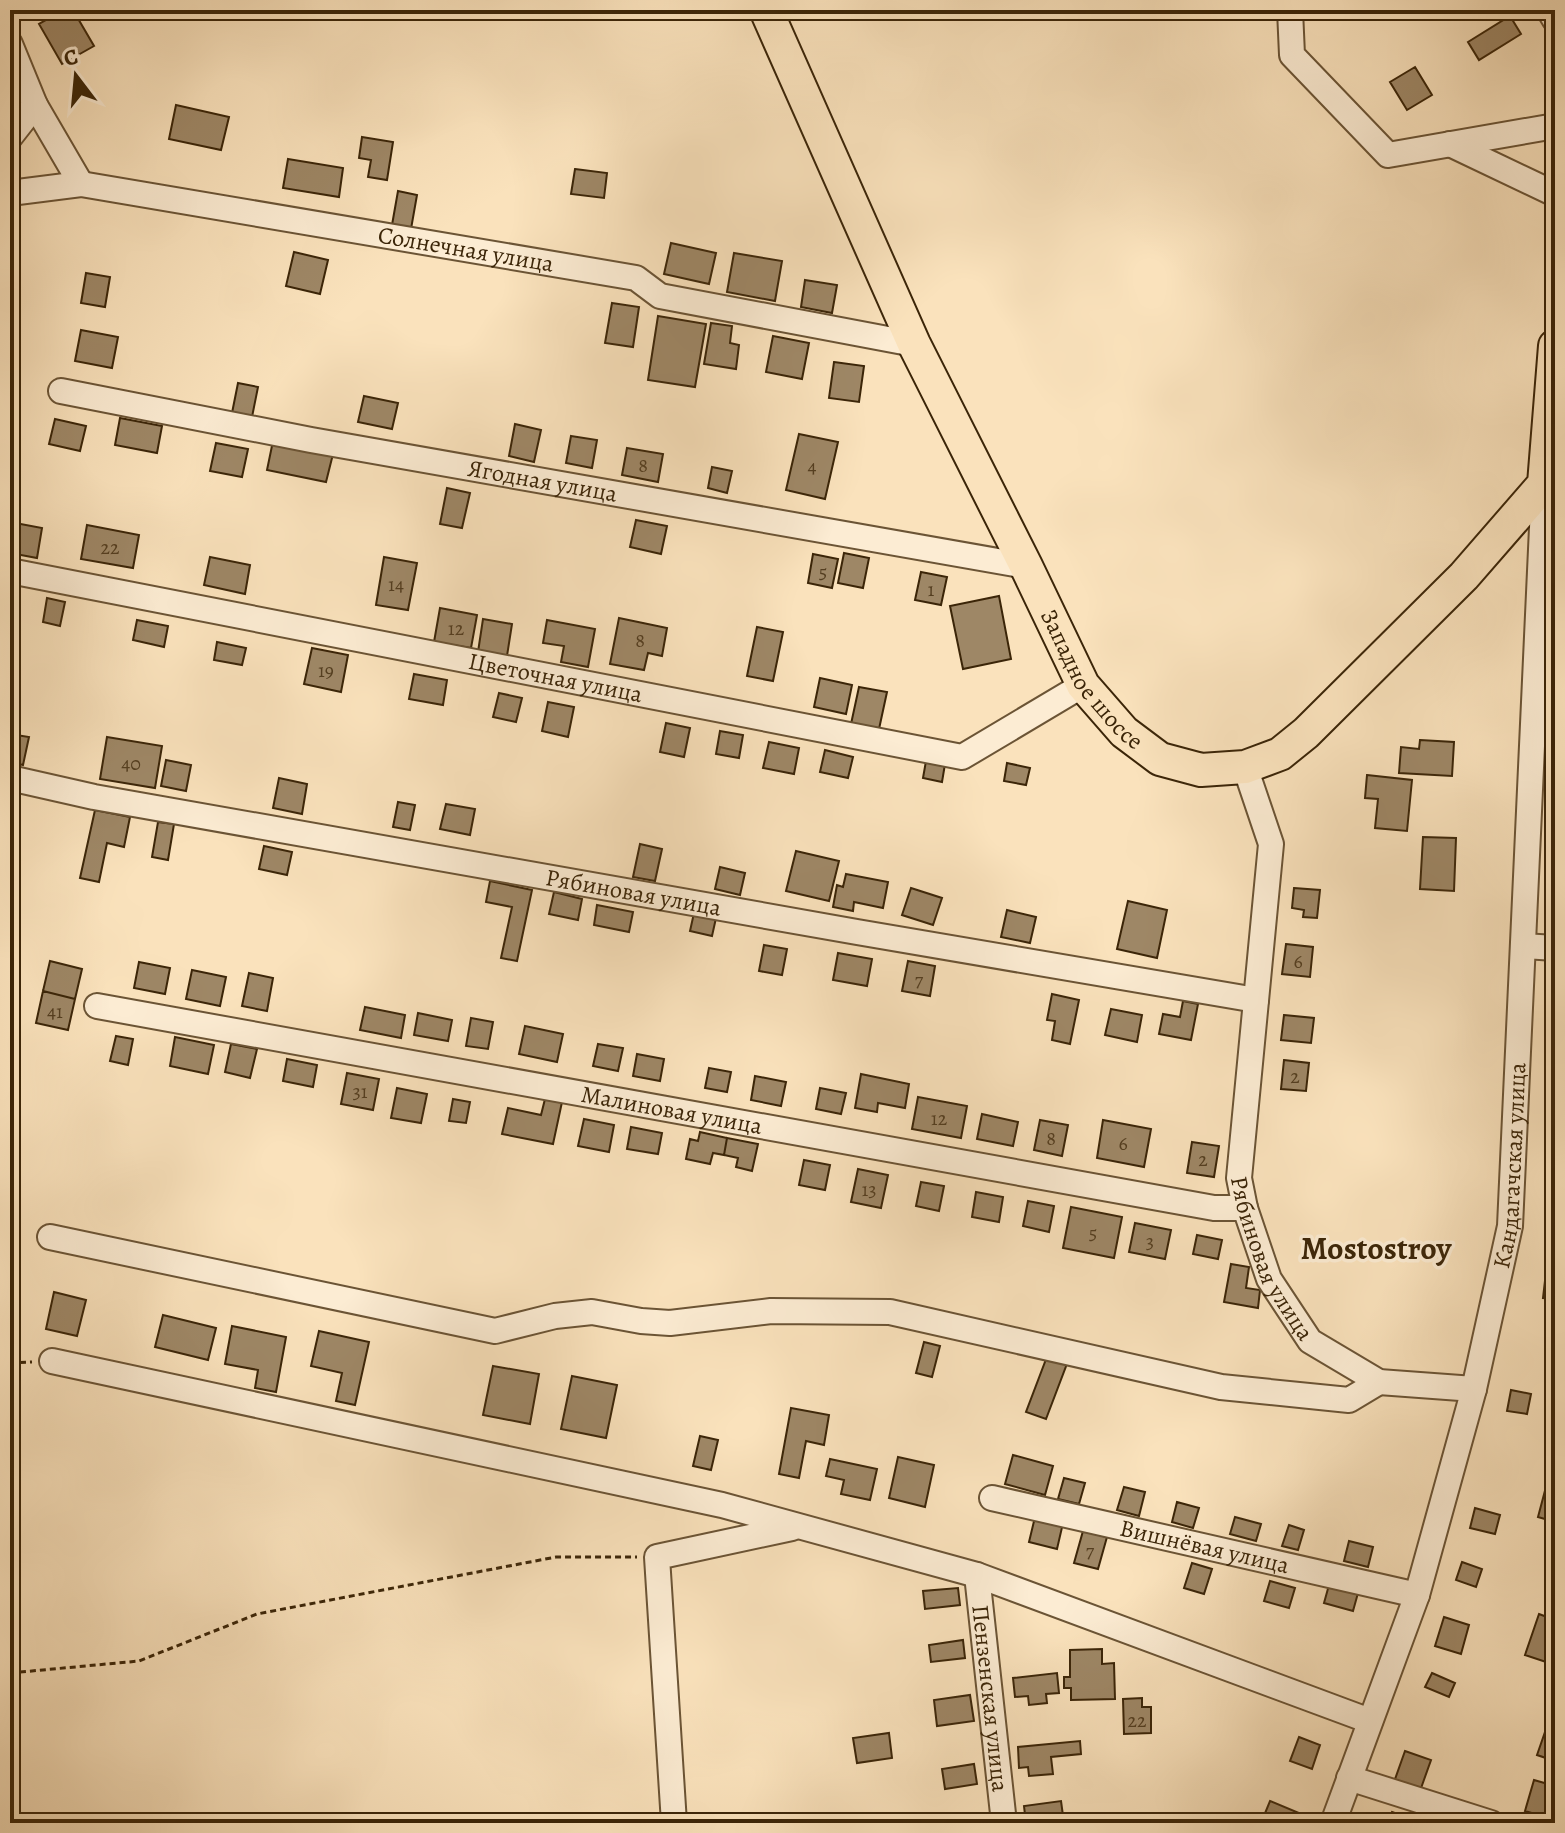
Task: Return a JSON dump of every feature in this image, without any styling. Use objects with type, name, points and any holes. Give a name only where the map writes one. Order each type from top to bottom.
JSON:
[{"type":"main road","name":"Западное шоссе","points":[[766,10],[914,344],[1083,685],[1124,732],[1160,759],[1201,770],[1245,767],[1280,754],[1306,733],[1464,576],[1544,484]]},
{"type":"main road","points":[[1544,484],[1555,346]]},
{"type":"street","points":[[1290,10],[1292,55],[1388,155],[1555,126]]},
{"type":"street","points":[[1549,10],[1555,20]]},
{"type":"street","points":[[10,44],[35,105],[81,184]]},
{"type":"street","points":[[10,137],[35,105]]},
{"type":"street","points":[[1450,144],[1555,194]]},
{"type":"street","name":"Солнечная улица","points":[[10,193],[81,184],[636,278],[660,296],[914,344]]},
{"type":"street","name":"Ягодная улица","points":[[61,391],[311,440],[1026,566]]},
{"type":"street","name":"Кандагачская улица","points":[[1333,1823],[1417,1595],[1474,1389],[1510,1226],[1544,484]]},
{"type":"street","name":"Цветочная улица","points":[[10,571],[962,757],[1083,685]]},
{"type":"street","name":"Рябиновая улица","points":[[1245,767],[1271,844],[1239,1178],[1245,1208],[1269,1279],[1310,1341],[1379,1382],[1474,1389]]},
{"type":"street","name":"Рябиновая улица","points":[[10,778],[110,799],[1256,1000]]},
{"type":"street","points":[[1523,946],[1555,948]]},
{"type":"street","name":"Малиновая улица","points":[[97,1006],[1214,1208],[1245,1208]]},
{"type":"street","points":[[50,1237],[495,1331],[555,1316],[592,1312],[670,1323],[771,1311],[890,1312],[1221,1387],[1349,1400],[1379,1382]]},
{"type":"street","points":[[52,1361],[722,1505],[977,1575],[1370,1721]]},
{"type":"street","name":"Вишнёвая улица","points":[[992,1498],[1417,1595]]},
{"type":"street","points":[[674,1823],[657,1557],[798,1527]]},
{"type":"street","name":"Пензенская улица","points":[[977,1575],[1004,1823]]},
{"type":"street","points":[[1349,1778],[1491,1823]]},
{"type":"path","points":[[10,1673],[139,1661],[257,1614],[556,1557],[657,1557]]},
{"type":"building","points":[[64,10],[73,10],[94,46],[62,64],[39,24]]},
{"type":"building","points":[[1510,16],[1521,34],[1479,60],[1468,42]]},
{"type":"building","points":[[1415,67],[1432,95],[1407,110],[1390,82]]},
{"type":"building","points":[[176,105],[229,117],[221,150],[169,139]]},
{"type":"building","points":[[362,137],[393,142],[387,180],[368,177],[371,160],[359,158]]},
{"type":"building","points":[[288,159],[343,168],[339,197],[283,188]]},
{"type":"building","points":[[575,169],[607,173],[604,198],[571,194]]},
{"type":"building","points":[[398,191],[417,195],[411,229],[392,225]]},
{"type":"building","points":[[671,243],[716,253],[709,284],[664,274]]},
{"type":"building","points":[[294,252],[328,260],[320,294],[286,286]]},
{"type":"building","points":[[734,253],[782,261],[775,301],[727,292]]},
{"type":"building","points":[[86,273],[110,277],[105,307],[81,303]]},
{"type":"building","points":[[805,280],[837,285],[832,313],[801,307]]},
{"type":"building","points":[[612,303],[639,307],[633,347],[605,343]]},
{"type":"building","points":[[658,316],[706,324],[695,387],[648,380]]},
{"type":"building","points":[[711,323],[732,326],[730,343],[739,345],[736,369],[704,364]]},
{"type":"building","points":[[81,330],[118,337],[112,368],[75,361]]},
{"type":"building","points":[[773,336],[809,343],[802,379],[766,372]]},
{"type":"building","points":[[834,362],[864,366],[859,402],[829,398]]},
{"type":"building","points":[[238,383],[258,387],[252,417],[232,413]]},
{"type":"building","points":[[364,396],[398,403],[392,429],[358,422]]},
{"type":"building","points":[[120,418],[162,426],[157,453],[115,445]]},
{"type":"building","points":[[55,419],[86,426],[80,451],[49,444]]},
{"type":"building","points":[[515,424],[541,430],[534,462],[509,456]]},
{"type":"building","points":[[799,434],[838,442],[825,499],[786,490]]},
{"type":"building","points":[[571,436],[597,440],[592,468],[566,463]]},
{"type":"building","points":[[273,441],[333,454],[326,482],[267,470]]},
{"type":"building","points":[[216,443],[248,449],[242,477],[210,471]]},
{"type":"building","points":[[627,448],[663,454],[658,482],[622,475]]},
{"type":"building","points":[[712,467],[732,471],[727,493],[708,488]]},
{"type":"building","points":[[447,488],[470,493],[462,528],[440,524]]},
{"type":"building","points":[[636,520],[667,526],[661,554],[630,547]]},
{"type":"building","points":[[10,522],[42,528],[37,558],[10,553]]},
{"type":"building","points":[[87,525],[139,535],[133,568],[81,559]]},
{"type":"building","points":[[844,553],[869,558],[863,588],[838,583]]},
{"type":"building","points":[[813,554],[838,559],[832,588],[808,583]]},
{"type":"building","points":[[210,557],[250,565],[245,594],[204,585]]},
{"type":"building","points":[[384,557],[417,563],[408,610],[376,605]]},
{"type":"building","points":[[921,572],[947,577],[941,605],[915,600]]},
{"type":"building","points":[[999,596],[1011,659],[963,669],[950,606]]},
{"type":"building","points":[[47,598],[65,602],[60,626],[43,622]]},
{"type":"building","points":[[440,608],[477,615],[471,648],[434,642]]},
{"type":"building","points":[[619,618],[667,628],[662,656],[648,653],[644,670],[610,664]]},
{"type":"building","points":[[483,619],[512,624],[507,656],[478,652]]},
{"type":"building","points":[[137,620],[168,626],[164,647],[133,640]]},
{"type":"building","points":[[547,620],[595,629],[588,667],[561,662],[564,646],[543,643]]},
{"type":"building","points":[[757,627],[783,632],[773,681],[747,676]]},
{"type":"building","points":[[217,642],[246,648],[242,665],[214,660]]},
{"type":"building","points":[[312,648],[348,655],[341,692],[304,684]]},
{"type":"building","points":[[414,674],[447,680],[443,705],[409,699]]},
{"type":"building","points":[[820,678],[852,685],[846,714],[814,707]]},
{"type":"building","points":[[859,687],[887,692],[879,729],[851,724]]},
{"type":"building","points":[[499,693],[522,698],[516,722],[493,717]]},
{"type":"building","points":[[548,702],[574,707],[568,737],[542,731]]},
{"type":"building","points":[[666,723],[690,728],[684,757],[660,752]]},
{"type":"building","points":[[720,731],[743,735],[739,758],[716,754]]},
{"type":"building","points":[[10,734],[29,737],[23,765],[10,762]]},
{"type":"building","points":[[107,737],[162,746],[155,788],[100,779]]},
{"type":"building","points":[[1420,740],[1454,742],[1452,776],[1399,773],[1401,747],[1419,749]]},
{"type":"building","points":[[769,742],[799,748],[794,774],[763,768]]},
{"type":"building","points":[[825,750],[853,757],[848,778],[820,772]]},
{"type":"building","points":[[166,760],[191,765],[186,791],[161,786]]},
{"type":"building","points":[[926,761],[945,764],[942,782],[923,778]]},
{"type":"building","points":[[1007,763],[1030,768],[1026,785],[1004,781]]},
{"type":"building","points":[[1367,775],[1412,780],[1407,831],[1375,828],[1378,799],[1365,798]]},
{"type":"building","points":[[279,778],[307,784],[302,814],[273,808]]},
{"type":"building","points":[[398,802],[415,805],[410,830],[393,827]]},
{"type":"building","points":[[446,804],[475,809],[470,835],[440,829]]},
{"type":"building","points":[[95,810],[130,817],[124,847],[107,843],[99,882],[80,878]]},
{"type":"building","points":[[158,822],[174,824],[168,860],[152,857]]},
{"type":"building","points":[[1423,837],[1456,838],[1454,891],[1420,889]]},
{"type":"building","points":[[640,844],[662,849],[655,881],[633,877]]},
{"type":"building","points":[[264,846],[292,852],[287,875],[259,869]]},
{"type":"building","points":[[796,851],[839,861],[829,901],[786,891]]},
{"type":"building","points":[[720,867],[745,873],[740,895],[715,889]]},
{"type":"building","points":[[846,874],[888,882],[883,908],[854,902],[853,911],[833,907],[837,885],[843,887]]},
{"type":"building","points":[[490,881],[532,890],[517,961],[501,958],[512,907],[486,902]]},
{"type":"building","points":[[911,888],[942,898],[933,925],[902,915]]},
{"type":"building","points":[[1294,888],[1320,890],[1317,918],[1303,917],[1304,910],[1292,908]]},
{"type":"building","points":[[554,892],[582,899],[578,920],[549,914]]},
{"type":"building","points":[[1128,901],[1167,910],[1157,958],[1117,949]]},
{"type":"building","points":[[597,905],[633,912],[629,932],[594,925]]},
{"type":"building","points":[[1007,910],[1036,917],[1030,943],[1001,937]]},
{"type":"building","points":[[694,913],[716,918],[712,936],[690,931]]},
{"type":"building","points":[[1286,944],[1313,947],[1310,977],[1282,974]]},
{"type":"building","points":[[764,945],[787,949],[782,975],[759,971]]},
{"type":"building","points":[[838,953],[872,959],[867,986],[833,980]]},
{"type":"building","points":[[50,961],[82,969],[75,999],[43,991]]},
{"type":"building","points":[[908,961],[935,966],[930,996],[902,991]]},
{"type":"building","points":[[139,962],[170,968],[165,994],[134,988]]},
{"type":"building","points":[[192,970],[226,977],[220,1006],[186,999]]},
{"type":"building","points":[[249,973],[273,978],[267,1011],[242,1006]]},
{"type":"building","points":[[43,991],[75,999],[68,1030],[36,1023]]},
{"type":"building","points":[[1052,994],[1079,1000],[1070,1044],[1052,1040],[1055,1021],[1047,1020]]},
{"type":"building","points":[[1183,1001],[1198,1004],[1191,1040],[1159,1034],[1163,1014],[1180,1017]]},
{"type":"building","points":[[365,1007],[405,1015],[401,1038],[360,1030]]},
{"type":"building","points":[[1111,1009],[1142,1015],[1137,1042],[1105,1035]]},
{"type":"building","points":[[418,1013],[452,1020],[448,1041],[414,1035]]},
{"type":"building","points":[[1284,1015],[1314,1018],[1311,1043],[1281,1040]]},
{"type":"building","points":[[471,1018],[493,1022],[488,1049],[466,1046]]},
{"type":"building","points":[[525,1026],[563,1034],[557,1062],[519,1054]]},
{"type":"building","points":[[116,1036],[133,1039],[128,1065],[110,1061]]},
{"type":"building","points":[[175,1037],[214,1045],[208,1074],[170,1066]]},
{"type":"building","points":[[231,1044],[257,1049],[250,1078],[225,1072]]},
{"type":"building","points":[[598,1044],[623,1048],[618,1071],[593,1066]]},
{"type":"building","points":[[637,1054],[664,1059],[660,1081],[633,1076]]},
{"type":"building","points":[[287,1059],[317,1065],[313,1087],[283,1081]]},
{"type":"building","points":[[1284,1060],[1309,1063],[1306,1091],[1281,1089]]},
{"type":"building","points":[[709,1068],[731,1072],[727,1092],[705,1088]]},
{"type":"building","points":[[347,1073],[379,1079],[373,1110],[341,1104]]},
{"type":"building","points":[[861,1074],[909,1084],[905,1108],[878,1103],[877,1112],[855,1108]]},
{"type":"building","points":[[755,1076],[786,1082],[781,1106],[751,1100]]},
{"type":"building","points":[[397,1088],[427,1094],[421,1123],[391,1118]]},
{"type":"building","points":[[820,1088],[846,1093],[841,1114],[816,1109]]},
{"type":"building","points":[[918,1097],[967,1106],[961,1138],[912,1129]]},
{"type":"building","points":[[453,1099],[470,1102],[466,1123],[449,1121]]},
{"type":"building","points":[[545,1099],[562,1102],[553,1144],[502,1134],[508,1108],[541,1115]]},
{"type":"building","points":[[982,1114],[1018,1122],[1013,1146],[977,1139]]},
{"type":"building","points":[[584,1119],[614,1125],[609,1152],[578,1146]]},
{"type":"building","points":[[1040,1120],[1068,1125],[1062,1156],[1034,1150]]},
{"type":"building","points":[[1103,1120],[1151,1129],[1144,1167],[1097,1158]]},
{"type":"building","points":[[631,1127],[662,1133],[658,1154],[627,1149]]},
{"type":"building","points":[[700,1132],[727,1138],[724,1155],[713,1153],[710,1164],[686,1159],[690,1139],[698,1141]]},
{"type":"building","points":[[727,1138],[758,1144],[752,1171],[736,1167],[738,1158],[724,1155]]},
{"type":"building","points":[[1192,1142],[1219,1146],[1214,1177],[1187,1173]]},
{"type":"building","points":[[804,1160],[830,1165],[825,1190],[799,1185]]},
{"type":"building","points":[[858,1169],[888,1175],[881,1208],[851,1202]]},
{"type":"building","points":[[921,1182],[944,1186],[939,1211],[916,1206]]},
{"type":"building","points":[[976,1192],[1003,1197],[999,1222],[972,1217]]},
{"type":"building","points":[[1028,1201],[1054,1206],[1049,1232],[1023,1226]]},
{"type":"building","points":[[1071,1207],[1122,1217],[1114,1258],[1063,1248]]},
{"type":"building","points":[[1551,1218],[1555,1219],[1555,1250],[1547,1249]]},
{"type":"building","points":[[1135,1223],[1171,1230],[1165,1259],[1129,1252]]},
{"type":"building","points":[[1197,1235],[1222,1240],[1218,1259],[1193,1254]]},
{"type":"building","points":[[1231,1264],[1249,1267],[1246,1288],[1260,1290],[1258,1308],[1224,1302]]},
{"type":"building","points":[[1546,1272],[1555,1273],[1555,1299],[1543,1298]]},
{"type":"building","points":[[54,1292],[86,1300],[77,1336],[46,1329]]},
{"type":"building","points":[[163,1315],[216,1328],[208,1360],[155,1347]]},
{"type":"building","points":[[232,1326],[286,1337],[276,1392],[255,1388],[258,1370],[225,1364]]},
{"type":"building","points":[[319,1331],[369,1342],[355,1405],[336,1401],[342,1373],[311,1366]]},
{"type":"building","points":[[924,1342],[940,1346],[932,1377],[916,1373]]},
{"type":"building","points":[[1048,1354],[1068,1361],[1046,1419],[1026,1412]]},
{"type":"building","points":[[493,1366],[539,1374],[530,1424],[483,1415]]},
{"type":"building","points":[[572,1376],[617,1385],[606,1438],[561,1429]]},
{"type":"building","points":[[1511,1390],[1531,1394],[1527,1414],[1507,1411]]},
{"type":"building","points":[[791,1408],[829,1415],[824,1445],[806,1441],[799,1478],[779,1474]]},
{"type":"building","points":[[700,1436],[718,1440],[711,1470],[693,1466]]},
{"type":"building","points":[[1013,1455],[1053,1466],[1045,1495],[1005,1484]]},
{"type":"building","points":[[898,1457],[934,1465],[925,1507],[889,1498]]},
{"type":"building","points":[[830,1459],[877,1469],[870,1500],[841,1494],[844,1480],[826,1476]]},
{"type":"building","points":[[1064,1478],[1085,1483],[1079,1504],[1058,1499]]},
{"type":"building","points":[[1547,1483],[1555,1485],[1555,1522],[1538,1517]]},
{"type":"building","points":[[1124,1487],[1145,1492],[1139,1516],[1117,1510]]},
{"type":"building","points":[[1177,1502],[1199,1508],[1193,1528],[1172,1522]]},
{"type":"building","points":[[1475,1508],[1500,1515],[1495,1534],[1470,1528]]},
{"type":"building","points":[[1035,1517],[1063,1523],[1057,1549],[1029,1542]]},
{"type":"building","points":[[1235,1517],[1261,1524],[1256,1541],[1230,1534]]},
{"type":"building","points":[[1289,1525],[1304,1530],[1298,1550],[1282,1546]]},
{"type":"building","points":[[1083,1531],[1107,1537],[1098,1569],[1074,1563]]},
{"type":"building","points":[[1349,1541],[1373,1547],[1368,1567],[1344,1561]]},
{"type":"building","points":[[1462,1562],[1482,1569],[1476,1587],[1456,1580]]},
{"type":"building","points":[[1192,1563],[1212,1569],[1204,1594],[1184,1588]]},
{"type":"building","points":[[1270,1581],[1295,1588],[1289,1608],[1264,1601]]},
{"type":"building","points":[[1329,1585],[1358,1593],[1353,1611],[1324,1603]]},
{"type":"building","points":[[958,1588],[960,1605],[925,1609],[923,1591]]},
{"type":"building","points":[[1539,1614],[1555,1620],[1555,1634],[1546,1662],[1525,1655]]},
{"type":"building","points":[[1444,1617],[1469,1625],[1461,1654],[1435,1646]]},
{"type":"building","points":[[963,1640],[965,1658],[931,1662],[929,1645]]},
{"type":"building","points":[[1102,1649],[1102,1664],[1114,1663],[1115,1699],[1071,1700],[1071,1688],[1064,1688],[1064,1677],[1070,1677],[1070,1650]]},
{"type":"building","points":[[1057,1673],[1059,1693],[1046,1694],[1047,1703],[1029,1705],[1028,1696],[1015,1697],[1013,1678]]},
{"type":"building","points":[[1432,1673],[1455,1683],[1449,1697],[1425,1687]]},
{"type":"building","points":[[970,1695],[974,1721],[937,1726],[934,1700]]},
{"type":"building","points":[[1142,1698],[1142,1707],[1151,1707],[1151,1733],[1124,1734],[1123,1699]]},
{"type":"building","points":[[1545,1732],[1555,1735],[1555,1761],[1537,1755]]},
{"type":"building","points":[[889,1733],[892,1758],[857,1763],[853,1738]]},
{"type":"building","points":[[1299,1737],[1320,1745],[1312,1769],[1290,1761]]},
{"type":"building","points":[[1080,1741],[1081,1754],[1051,1757],[1053,1774],[1029,1776],[1028,1767],[1019,1768],[1018,1747]]},
{"type":"building","points":[[1405,1751],[1431,1760],[1420,1791],[1394,1782]]},
{"type":"building","points":[[974,1764],[977,1784],[945,1789],[942,1769]]},
{"type":"building","points":[[1534,1780],[1555,1786],[1555,1820],[1525,1811]]},
{"type":"building","points":[[1061,1801],[1064,1823],[1026,1823],[1024,1806]]},
{"type":"building","points":[[1270,1801],[1299,1813],[1295,1823],[1261,1823]]},
{"type":"building","points":[[1392,1812],[1422,1823],[1388,1823]]},
{"type":"building","points":[[981,1813],[982,1823],[956,1823],[956,1816]]},
{"type":"district","name":"Mostostroy","points":[[1376,1248]]}]
